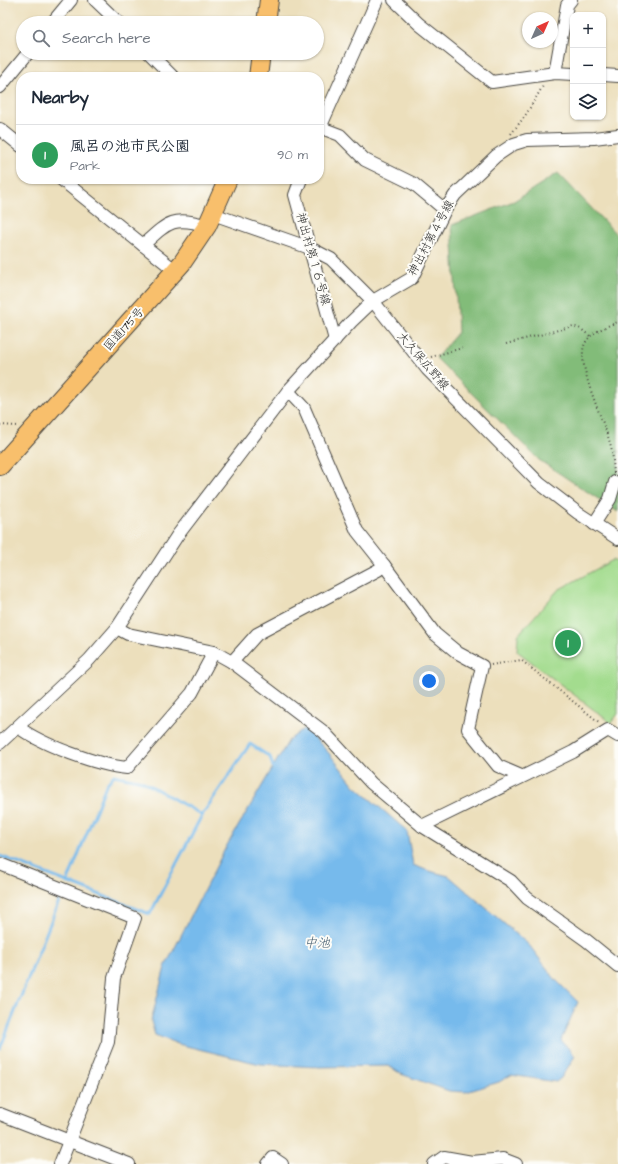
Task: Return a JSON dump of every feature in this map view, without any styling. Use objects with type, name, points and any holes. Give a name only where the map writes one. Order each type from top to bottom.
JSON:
[{"type":"highway","points":[[267,16],[269,0]]},
{"type":"highway","points":[[259,72],[261,60]]},
{"type":"highway","name":"国道175号","points":[[0,466],[176,271],[194,247],[210,220],[226,184]]},
{"type":"street","points":[[58,16],[71,0]]},
{"type":"street","points":[[94,0],[111,16]]},
{"type":"street","points":[[324,117],[376,0]]},
{"type":"street","points":[[394,0],[419,24],[492,82],[549,74],[570,74]]},
{"type":"street","points":[[549,74],[567,6],[571,0]]},
{"type":"street","points":[[0,87],[22,60]]},
{"type":"street","points":[[156,60],[168,72]]},
{"type":"street","points":[[606,75],[618,76]]},
{"type":"street","points":[[0,129],[16,142]]},
{"type":"street","points":[[324,130],[340,135],[365,160],[414,184],[445,210]]},
{"type":"street","name":"神出村第４号線","points":[[0,743],[90,660],[117,628],[177,536],[288,391],[373,301],[412,278],[445,210],[455,195],[496,156],[514,144],[527,140],[594,138],[618,135]]},
{"type":"street","points":[[67,184],[176,271]]},
{"type":"street","name":"神出村第１６号線","points":[[299,184],[295,195],[335,340]]},
{"type":"street","name":"大久保広野線","points":[[143,245],[165,225],[188,220],[210,220],[310,248],[331,259],[373,301],[421,361],[487,431],[539,483],[594,524],[618,539]]},
{"type":"street","points":[[288,391],[304,408],[357,531],[435,634],[458,653],[482,666],[468,729],[498,766],[521,776]]},
{"type":"street","points":[[594,524],[610,499],[615,482]]},
{"type":"street","points":[[232,662],[257,634],[378,570],[384,565]]},
{"type":"street","points":[[117,628],[128,634],[214,652],[232,662],[324,732],[371,783],[422,826],[511,881],[526,898],[586,940],[618,966]]},
{"type":"street","points":[[18,727],[32,738],[109,766],[127,768],[192,693],[214,652]]},
{"type":"street","points":[[422,826],[521,776],[613,733]]},
{"type":"street","points":[[0,864],[135,918],[114,978],[108,1042],[70,1142],[60,1164]]},
{"type":"street","points":[[0,1114],[129,1164]]},
{"type":"street","points":[[268,1164],[273,1158],[282,1164]]},
{"type":"street","points":[[434,1164],[444,1158],[472,1162],[503,1159],[516,1164]]},
{"type":"path","points":[[508,137],[525,116],[549,74]]},
{"type":"path","points":[[615,482],[610,443],[591,391],[584,363],[584,346],[591,337],[604,327],[618,322]]},
{"type":"path","points":[[506,344],[573,326],[582,330],[591,337]]},
{"type":"path","points":[[421,361],[462,348]]},
{"type":"path","points":[[482,666],[521,660],[613,733]]},
{"type":"green space","points":[[558,173],[618,236],[618,512],[539,460],[436,358],[458,332],[452,225],[514,201]]},
{"type":"green space","points":[[613,560],[618,563],[618,714],[611,723],[517,651],[518,635],[558,590]]},
{"type":"water","name":"中池","points":[[305,728],[328,752],[354,785],[407,831],[413,865],[449,876],[529,945],[555,979],[578,1002],[561,1040],[575,1056],[561,1078],[556,1082],[511,1075],[499,1082],[466,1092],[449,1091],[401,1074],[389,1066],[319,1067],[260,1064],[178,1044],[155,1035],[151,1021],[165,967],[226,847],[289,740]]},
{"type":"waterway","points":[[0,856],[150,914],[202,815],[250,744],[270,757],[274,770]]},
{"type":"waterway","points":[[67,883],[106,785],[114,775],[142,781],[202,815]]},
{"type":"waterway","points":[[0,1049],[61,896]]},
{"type":"place","name":"風呂の池市民公園","points":[[568,643]]}]
